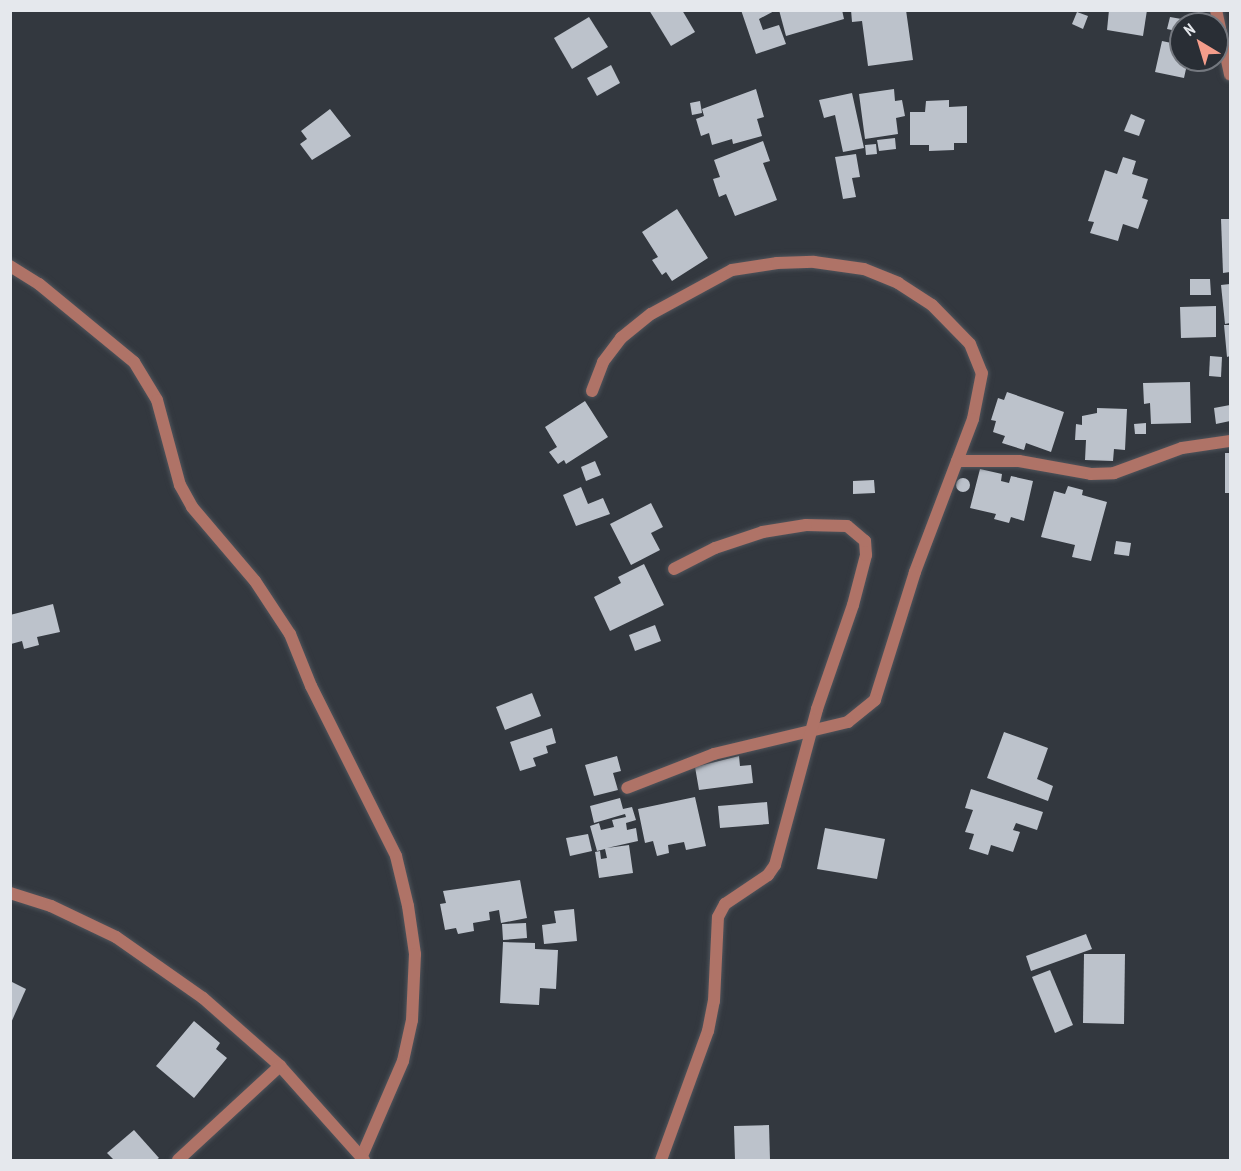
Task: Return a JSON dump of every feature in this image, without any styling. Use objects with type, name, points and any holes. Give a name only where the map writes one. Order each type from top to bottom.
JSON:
[{"type":"street","points":[[1216,10],[1230,74]]},
{"type":"street","points":[[592,391],[603,362],[621,338],[651,314],[732,270],[814,262],[864,269],[932,305],[970,344],[979,359],[982,388],[908,593],[875,700],[848,722],[811,728],[714,754],[627,788]]},
{"type":"street","points":[[10,266],[39,284],[134,362],[157,400],[180,485],[192,507],[255,581],[290,634],[311,686],[396,856],[408,906],[415,954],[412,1020],[403,1061],[363,1159],[280,1066],[203,998],[116,937],[51,906],[10,893]]},
{"type":"street","points":[[957,461],[1019,461],[1091,474],[1114,473],[1182,448],[1230,441]]},
{"type":"street","points":[[661,1161],[708,1031],[714,1001],[718,917],[725,904],[762,880],[775,865],[811,728],[866,555],[859,533],[847,526],[806,525],[763,532],[715,548],[674,569]]},
{"type":"street","points":[[178,1161],[280,1066]]},
{"type":"building","points":[[649,10],[682,10],[695,32],[671,46]]},
{"type":"building","points":[[741,10],[776,10],[759,19],[763,30],[779,25],[786,44],[756,54]]},
{"type":"building","points":[[779,10],[842,10],[844,19],[786,36]]},
{"type":"building","points":[[851,10],[906,10],[913,60],[868,66],[862,21],[852,22]]},
{"type":"building","points":[[1109,10],[1147,10],[1143,36],[1107,30]]},
{"type":"building","points":[[1077,12],[1088,16],[1083,29],[1072,24]]},
{"type":"building","points":[[589,17],[608,47],[572,69],[554,38]]},
{"type":"building","points":[[1162,41],[1169,42],[1169,72],[1185,72],[1184,78],[1155,72]]},
{"type":"building","points":[[611,65],[620,83],[597,96],[587,78]]},
{"type":"building","points":[[756,89],[764,117],[757,119],[762,136],[733,144],[732,139],[712,145],[709,133],[701,136],[696,119],[704,116],[702,109]]},
{"type":"building","points":[[894,89],[895,101],[902,100],[905,116],[896,118],[898,134],[865,139],[859,94]]},
{"type":"building","points":[[852,93],[864,148],[843,152],[835,115],[824,118],[819,100]]},
{"type":"building","points":[[949,100],[949,107],[967,106],[967,143],[954,143],[954,150],[929,151],[929,145],[910,145],[910,112],[925,112],[926,101]]},
{"type":"building","points":[[700,101],[702,113],[692,115],[690,103]]},
{"type":"building","points":[[330,109],[351,136],[312,160],[300,144],[307,139],[301,131]]},
{"type":"building","points":[[1131,114],[1145,120],[1139,136],[1124,131]]},
{"type":"building","points":[[895,138],[896,149],[879,151],[877,140]]},
{"type":"building","points":[[763,141],[770,161],[763,163],[777,200],[735,216],[726,194],[719,197],[713,179],[720,177],[714,160]]},
{"type":"building","points":[[876,144],[877,154],[866,155],[865,145]]},
{"type":"building","points":[[856,154],[860,177],[852,178],[856,197],[843,199],[835,157]]},
{"type":"building","points":[[1123,157],[1136,161],[1132,174],[1148,179],[1142,198],[1148,200],[1138,229],[1123,224],[1118,241],[1090,233],[1094,222],[1088,221],[1105,170],[1117,174]]},
{"type":"building","points":[[677,209],[708,258],[672,281],[666,272],[662,275],[652,260],[658,257],[642,232]]},
{"type":"building","points":[[1221,219],[1230,219],[1230,272],[1223,273]]},
{"type":"building","points":[[1190,279],[1210,279],[1211,295],[1190,295]]},
{"type":"building","points":[[1230,284],[1230,323],[1225,324],[1221,285]]},
{"type":"building","points":[[1216,306],[1216,337],[1181,338],[1180,307]]},
{"type":"building","points":[[1224,325],[1230,325],[1230,356],[1227,357]]},
{"type":"building","points":[[1210,356],[1222,357],[1221,377],[1209,376]]},
{"type":"building","points":[[1190,382],[1191,423],[1151,424],[1150,403],[1144,404],[1143,383]]},
{"type":"building","points":[[1007,392],[1064,412],[1051,452],[1026,443],[1024,450],[1002,443],[1005,436],[993,432],[996,421],[991,420],[998,398],[1004,400]]},
{"type":"building","points":[[585,401],[608,437],[566,464],[564,460],[558,464],[549,452],[557,447],[545,427]]},
{"type":"building","points":[[1230,405],[1230,421],[1216,424],[1214,408]]},
{"type":"building","points":[[1097,408],[1127,409],[1125,450],[1114,449],[1113,461],[1085,460],[1086,440],[1075,440],[1076,424],[1082,425],[1082,416],[1097,413]]},
{"type":"building","points":[[1146,423],[1146,434],[1135,434],[1134,424]]},
{"type":"building","points":[[1225,453],[1230,453],[1230,493],[1225,493]]},
{"type":"building","points":[[595,461],[601,475],[586,481],[581,467]]},
{"type":"building","points":[[980,469],[1002,474],[1001,481],[1009,483],[1011,476],[1033,481],[1024,521],[1011,517],[1009,523],[994,519],[996,514],[970,508]]},
{"type":"building","points":[[960,478],[966,478],[970,485],[966,492],[960,492],[956,488],[956,482]]},
{"type":"building","points":[[874,480],[875,493],[853,494],[853,481]]},
{"type":"building","points":[[1068,486],[1083,490],[1082,495],[1107,502],[1091,561],[1072,557],[1075,545],[1041,537],[1054,491],[1065,494]]},
{"type":"building","points":[[581,487],[588,504],[603,498],[610,514],[576,526],[563,495]]},
{"type":"building","points":[[651,503],[663,527],[651,533],[660,550],[631,565],[610,524]]},
{"type":"building","points":[[1116,541],[1131,543],[1129,556],[1114,554]]},
{"type":"building","points":[[644,564],[664,605],[610,631],[594,597],[621,583],[618,577]]},
{"type":"building","points":[[53,604],[60,632],[37,637],[39,645],[24,649],[22,641],[11,644],[10,615]]},
{"type":"building","points":[[655,625],[661,641],[635,651],[629,635]]},
{"type":"building","points":[[532,693],[541,716],[505,730],[496,707]]},
{"type":"building","points":[[552,728],[556,743],[546,746],[548,753],[533,758],[536,766],[520,771],[510,742]]},
{"type":"building","points":[[1004,732],[1048,748],[1037,779],[1053,786],[1048,801],[987,778]]},
{"type":"building","points":[[617,756],[621,771],[613,773],[618,790],[594,796],[585,765]]},
{"type":"building","points":[[739,756],[740,766],[751,765],[753,783],[699,790],[695,767]]},
{"type":"building","points":[[971,789],[1043,812],[1037,830],[1016,823],[1013,830],[1020,832],[1013,852],[991,845],[988,855],[969,849],[974,834],[965,832],[973,810],[965,808]]},
{"type":"building","points":[[695,797],[706,846],[686,850],[684,842],[668,845],[669,853],[657,856],[653,841],[645,843],[638,809]]},
{"type":"building","points":[[620,798],[623,809],[632,807],[636,820],[626,823],[627,830],[636,828],[638,841],[607,848],[629,845],[633,873],[599,878],[595,852],[600,851],[601,859],[607,858],[605,849],[597,851],[590,826],[599,823],[601,830],[614,827],[612,820],[626,817],[625,814],[594,823],[590,806]]},
{"type":"building","points":[[767,802],[769,824],[720,828],[718,806]]},
{"type":"building","points":[[825,828],[885,839],[877,879],[817,869]]},
{"type":"building","points":[[588,834],[592,851],[570,856],[566,838]]},
{"type":"building","points":[[520,880],[527,918],[501,923],[499,910],[489,912],[490,920],[473,923],[474,931],[458,934],[456,928],[445,930],[440,904],[446,903],[443,891]]},
{"type":"building","points":[[574,909],[577,941],[544,944],[542,925],[556,923],[554,911]]},
{"type":"building","points":[[526,923],[527,938],[503,940],[502,924]]},
{"type":"building","points":[[1086,934],[1092,949],[1031,971],[1026,956]]},
{"type":"building","points":[[503,942],[535,943],[535,949],[558,950],[556,989],[540,988],[539,1005],[500,1003]]},
{"type":"building","points":[[1084,954],[1125,954],[1124,1024],[1083,1023]]},
{"type":"building","points":[[1050,970],[1073,1025],[1055,1033],[1032,977]]},
{"type":"building","points":[[10,981],[26,989],[10,1025]]},
{"type":"building","points":[[194,1021],[220,1043],[216,1049],[227,1058],[194,1098],[156,1066]]},
{"type":"building","points":[[769,1125],[770,1160],[735,1160],[734,1126]]},
{"type":"building","points":[[134,1130],[159,1158],[156,1160],[114,1160],[107,1153]]}]
